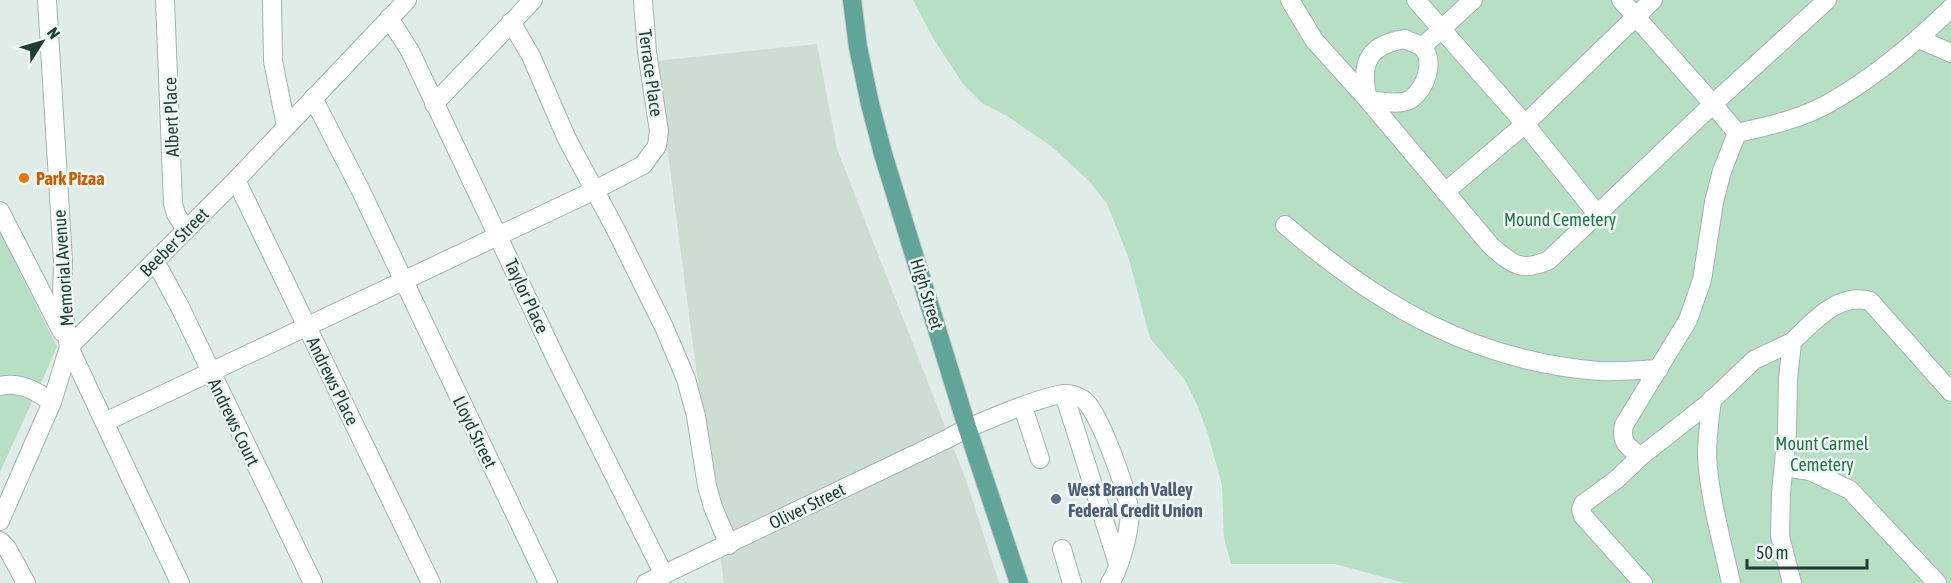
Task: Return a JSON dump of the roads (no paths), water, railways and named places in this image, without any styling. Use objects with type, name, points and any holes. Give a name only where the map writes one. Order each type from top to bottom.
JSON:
[{"type":"main road","name":"High Street","points":[[852,0],[858,47],[883,154],[967,428],[1019,583]]},
{"type":"street","name":"Memorial Avenue","points":[[47,0],[63,261],[62,301],[69,347],[180,583]]},
{"type":"street","name":"Albert Place","points":[[165,0],[173,204],[186,230]]},
{"type":"street","points":[[272,0],[273,61],[286,126]]},
{"type":"street","name":"Beeber Street","points":[[0,521],[52,402],[69,347],[236,180],[407,0]]},
{"type":"street","points":[[434,104],[533,0]]},
{"type":"street","name":"Terrace Place","points":[[595,190],[643,165],[657,146],[659,131],[647,52],[643,0]]},
{"type":"street","points":[[1290,0],[1314,40],[1368,100],[1491,246],[1511,264],[1536,266],[1549,260],[1713,104],[1827,0]]},
{"type":"street","points":[[1416,0],[1525,124],[1598,215]]},
{"type":"street","points":[[1422,47],[1473,0]]},
{"type":"street","points":[[1621,0],[1737,133]]},
{"type":"street","points":[[1445,192],[1525,124],[1653,0]]},
{"type":"street","points":[[1737,133],[1775,124],[1827,104],[1874,74],[1919,39],[1951,8]]},
{"type":"street","name":"Taylor Place","points":[[389,18],[410,51],[559,365],[664,575]]},
{"type":"street","points":[[511,22],[531,56],[567,139],[664,327],[686,379],[696,416],[707,486],[729,545]]},
{"type":"street","points":[[1405,39],[1422,47],[1427,57],[1428,72],[1411,99],[1393,103],[1368,100],[1364,82],[1366,66],[1373,52],[1390,42],[1405,39]]},
{"type":"street","points":[[1919,39],[1951,53]]},
{"type":"street","name":"Lloyd Street","points":[[313,98],[360,189],[548,583]]},
{"type":"street","points":[[1640,457],[1625,443],[1622,436],[1624,425],[1688,320],[1702,280],[1714,202],[1722,171],[1737,133]]},
{"type":"street","name":"Andrews Place","points":[[236,180],[431,583]]},
{"type":"street","points":[[105,422],[595,190]]},
{"type":"street","points":[[0,211],[69,347]]},
{"type":"street","points":[[1285,225],[1356,282],[1417,319],[1467,342],[1537,361],[1600,371],[1659,369]]},
{"type":"street","name":"Andrews Court","points":[[155,261],[180,307],[313,583]]},
{"type":"street","points":[[1643,583],[1583,516],[1581,510],[1583,504],[1617,479],[1640,457],[1712,399],[1754,360],[1792,342],[1817,318],[1834,306],[1848,299],[1859,298],[1870,301],[1951,392]]},
{"type":"street","points":[[1792,342],[1780,536],[1792,583]]},
{"type":"street","points":[[0,386],[23,385],[36,390],[52,402]]},
{"type":"street","points":[[1064,394],[1119,565]]},
{"type":"street","points":[[1064,394],[1084,399],[1094,413],[1113,455],[1129,509],[1127,531],[1119,565],[1110,583]]},
{"type":"street","name":"Oliver Street","points":[[646,583],[729,545],[967,428],[1064,394]]},
{"type":"street","points":[[1712,399],[1707,456],[1731,583]]},
{"type":"street","points":[[1023,407],[1040,459]]},
{"type":"street","points":[[1784,467],[1810,471],[1850,490],[1937,583]]},
{"type":"street","points":[[0,541],[7,548],[26,583]]},
{"type":"street","points":[[1062,549],[1072,583]]},
{"type":"place","name":"Park Pizaa","points":[[24,178]]},
{"type":"place","name":"West Branch Valley Federal Credit Union","points":[[1056,499]]},
{"type":"park label","name":"Mound Cemetery","points":[[1560,219]]},
{"type":"park label","name":"Mount Carmel Cemetery","points":[[1822,453]]}]
